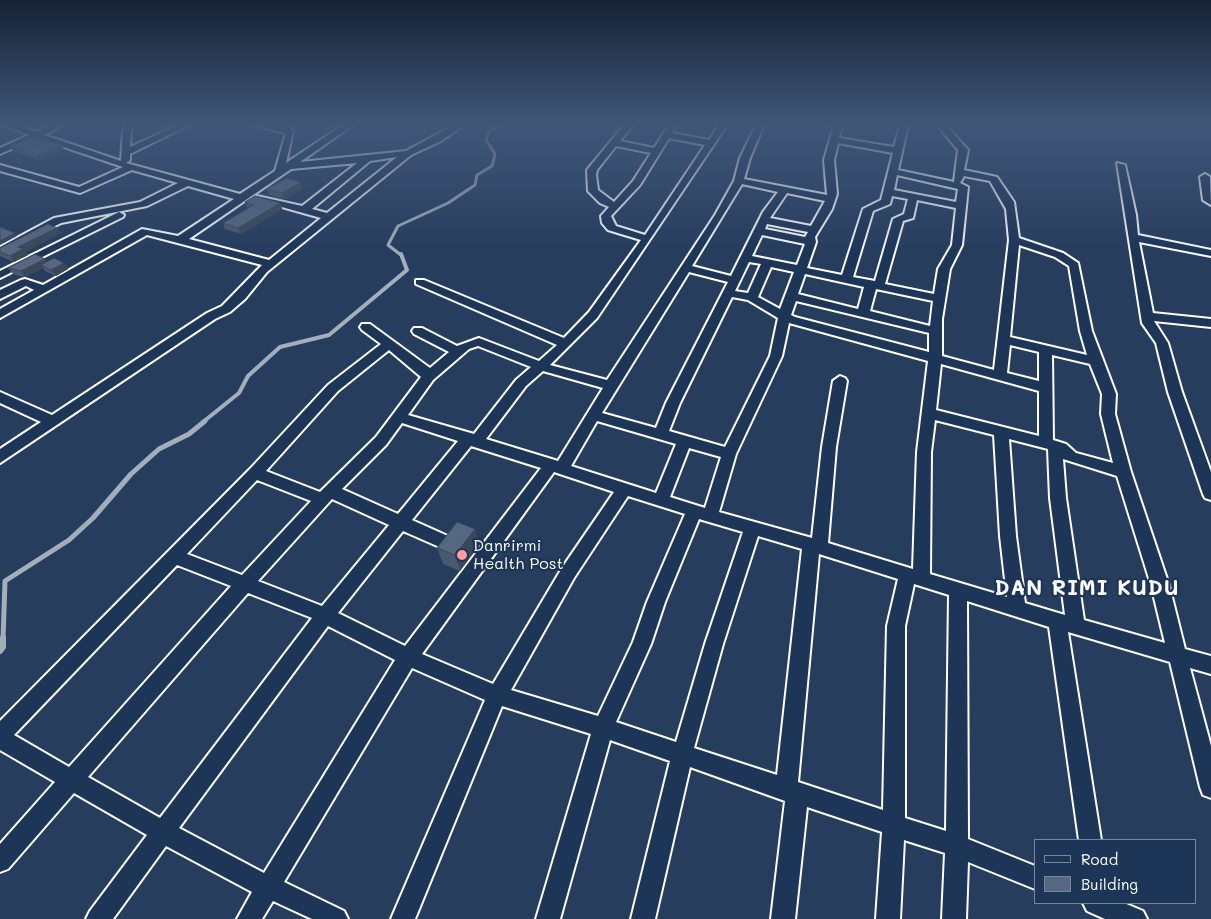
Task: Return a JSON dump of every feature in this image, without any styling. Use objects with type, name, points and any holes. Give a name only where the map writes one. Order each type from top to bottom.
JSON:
[{"type":"street","points":[[0,168],[80,190],[124,168]]},
{"type":"street","points":[[140,168],[188,182],[329,217]]},
{"type":"street","points":[[279,173],[280,168]]},
{"type":"street","points":[[180,240],[286,168]]},
{"type":"street","points":[[304,210],[356,168]]},
{"type":"street","points":[[0,457],[204,321],[226,309],[272,264],[389,168]]},
{"type":"street","points":[[594,168],[591,175],[593,191],[604,201],[615,206]]},
{"type":"street","points":[[646,168],[637,183],[606,216],[607,223],[612,228],[647,239]]},
{"type":"street","points":[[98,919],[325,616],[400,523],[521,383],[566,344],[593,315],[647,239],[694,168]]},
{"type":"street","points":[[249,919],[408,657],[557,466],[593,415],[720,215],[739,181],[742,168]]},
{"type":"street","points":[[548,919],[603,728],[642,644],[656,602],[702,514],[776,356],[784,316],[811,242],[810,237],[827,209],[832,194],[830,168]]},
{"type":"street","points":[[848,279],[868,210],[885,204],[895,168]]},
{"type":"street","points":[[961,168],[958,183],[964,187]]},
{"type":"street","points":[[1121,168],[1131,215],[1133,237],[1140,262],[1148,323],[1162,343],[1176,392],[1211,494]]},
{"type":"street","points":[[894,172],[964,187]]},
{"type":"street","points":[[960,172],[994,179],[996,187],[1009,202],[1014,240],[1000,376]]},
{"type":"street","points":[[1204,177],[1208,200],[1211,202]]},
{"type":"street","points":[[739,181],[830,198]]},
{"type":"street","points":[[0,275],[128,209],[143,204],[188,182]]},
{"type":"street","points":[[888,919],[894,826],[896,626],[914,577],[939,298],[944,269],[957,245],[960,206],[964,187]]},
{"type":"street","points":[[660,436],[673,403],[759,231],[784,190]]},
{"type":"street","points":[[889,192],[960,206]]},
{"type":"street","points":[[863,314],[898,219],[909,216],[913,197]]},
{"type":"street","points":[[0,251],[58,220],[128,209]]},
{"type":"street","points":[[765,220],[814,230]]},
{"type":"street","points":[[759,231],[811,242]]},
{"type":"street","points":[[0,314],[142,233],[151,232],[272,264]]},
{"type":"street","points":[[1133,237],[1211,253]]},
{"type":"street","points":[[1014,240],[1059,255],[1074,265],[1084,320],[1095,361],[1109,394],[1110,406],[1108,414],[1123,472],[1160,585],[1211,788]]},
{"type":"street","points":[[746,258],[939,298]]},
{"type":"street","points":[[752,297],[767,263]]},
{"type":"street","points":[[685,268],[735,280]]},
{"type":"street","points":[[0,295],[25,282],[43,289]]},
{"type":"street","points":[[420,282],[566,344]]},
{"type":"street","points":[[728,293],[752,297],[755,301],[791,320],[1046,388]]},
{"type":"street","points":[[791,296],[936,332]]},
{"type":"street","points":[[1147,316],[1211,323]]},
{"type":"street","points":[[366,327],[427,372],[428,377]]},
{"type":"street","points":[[418,331],[458,351]]},
{"type":"street","points":[[1004,340],[1095,361]]},
{"type":"street","points":[[0,861],[245,583],[326,495],[381,440],[428,377],[458,351],[470,343],[479,342],[540,366],[611,386]]},
{"type":"street","points":[[0,735],[255,473],[333,388],[389,344]]},
{"type":"street","points":[[1045,349],[1050,444],[1058,498],[1066,624],[1090,839]]},
{"type":"street","points":[[783,919],[791,793],[815,546],[840,381]]},
{"type":"street","points":[[0,397],[53,420]]},
{"type":"street","points":[[929,413],[1050,444],[1071,457],[1123,472]]},
{"type":"street","points":[[593,415],[684,443],[729,454]]},
{"type":"street","points":[[399,417],[473,439],[702,514],[815,546],[1066,624],[1211,665]]},
{"type":"street","points":[[1002,431],[1008,536],[1017,609]]},
{"type":"street","points":[[660,501],[684,443]]},
{"type":"street","points":[[255,473],[326,495],[444,542]]},
{"type":"street","points":[[403,919],[497,695],[568,573],[624,489]]},
{"type":"street","points":[[644,919],[682,755],[718,631],[753,528]]},
{"type":"street","points":[[174,556],[325,616],[408,657],[497,695],[603,728],[791,793],[957,846],[1034,878]]},
{"type":"street","points":[[954,919],[957,846],[958,590]]},
{"type":"street","points":[[0,739],[163,832],[269,888],[304,902],[336,919]]},
{"type":"street","points":[[1099,907],[1135,919]]},
{"type":"building","points":[[287,178],[301,182],[282,193],[267,189]]},
{"type":"building","points":[[255,196],[280,203],[238,228],[223,223],[254,205],[245,202]]},
{"type":"building","points":[[48,224],[57,228],[18,247],[23,249],[10,256],[0,252],[0,248]]},
{"type":"building","points":[[0,227],[15,233],[0,241]]},
{"type":"building","points":[[35,254],[45,259],[21,271],[8,268]]},
{"type":"building","points":[[54,258],[64,263],[51,270],[41,265]]},
{"type":"building","points":[[457,522],[475,529],[455,555],[437,548]]},
{"type":"waterway","points":[[401,255],[388,245],[398,226],[448,203],[475,185],[477,175],[489,168]]},
{"type":"waterway","points":[[203,422],[239,393],[248,376],[280,347],[329,335],[407,270],[401,254]]},
{"type":"waterway","points":[[3,639],[5,581],[69,540],[93,518],[131,474],[159,449],[189,434],[205,421]]},
{"type":"waterway","points":[[0,651],[3,647],[3,639]]},
{"type":"place","name":"Danrirmi Health Post","points":[[462,555]]},
{"type":"district","name":"DAN RIMI KUDU","points":[[1087,589]]}]
